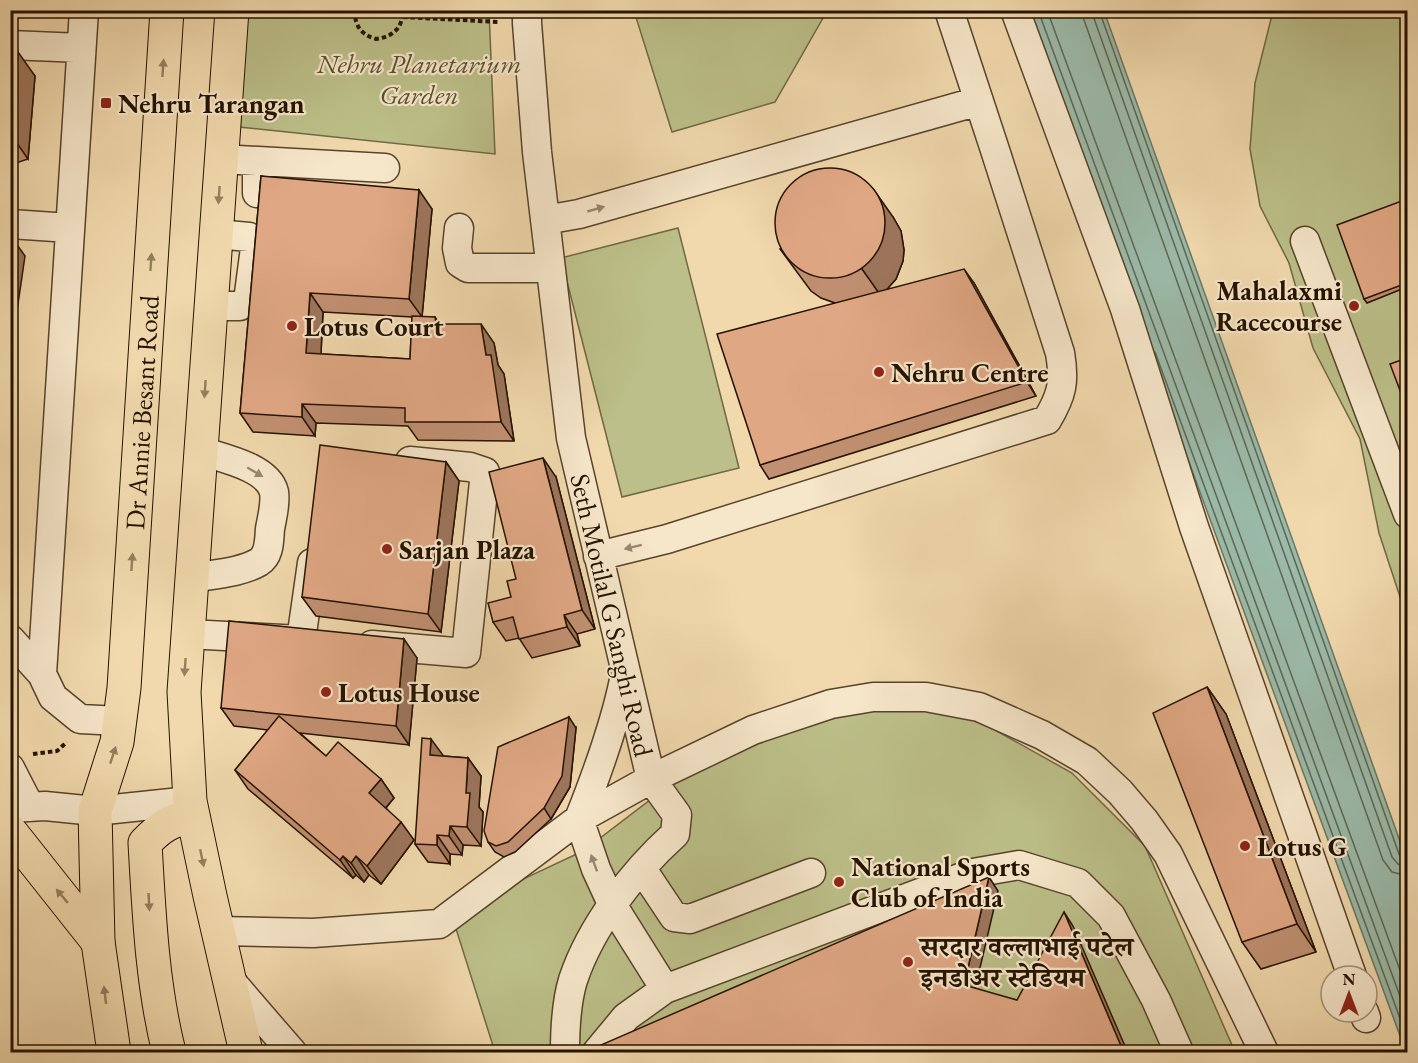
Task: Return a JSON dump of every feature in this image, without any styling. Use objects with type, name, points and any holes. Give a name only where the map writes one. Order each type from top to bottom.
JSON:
[{"type":"main road","name":"Dr Annie Besant Road","points":[[114,1053],[98,942],[95,811],[117,742],[124,688],[167,10]]},
{"type":"main road","points":[[232,10],[184,692],[192,809],[246,1053]]},
{"type":"main road","points":[[169,1053],[159,1014],[152,952],[145,843],[168,822],[192,809]]},
{"type":"main road","points":[[17,816],[98,942]]},
{"type":"street","points":[[42,674],[84,10]]},
{"type":"street","points":[[598,556],[667,538],[1047,420],[1057,403],[1062,388],[1063,370],[1060,353],[949,10]]},
{"type":"street","points":[[1015,10],[1125,309],[1194,527],[1348,964]]},
{"type":"street","name":"Seth Motilal G Sanghi Road","points":[[218,931],[313,933],[439,924],[579,819],[651,779],[571,438],[537,152],[527,17]]},
{"type":"street","points":[[10,45],[81,48]]},
{"type":"street","points":[[545,220],[579,214],[979,101]]},
{"type":"street","points":[[221,159],[385,168]]},
{"type":"street","points":[[257,161],[257,193]]},
{"type":"street","points":[[10,224],[70,228]]},
{"type":"street","points":[[459,228],[457,248],[460,263],[468,268],[550,268]]},
{"type":"street","points":[[1305,241],[1407,514]]},
{"type":"street","points":[[192,578],[240,569],[261,561],[268,548],[274,505],[272,487],[260,473],[201,451]]},
{"type":"street","points":[[188,634],[325,641],[466,653],[486,472],[387,458]]},
{"type":"street","points":[[316,534],[325,641]]},
{"type":"street","points":[[10,639],[42,674],[53,697],[80,719],[120,721]]},
{"type":"street","points":[[626,672],[619,705],[603,757],[579,819],[596,869],[613,906],[665,989]]},
{"type":"street","points":[[565,1053],[565,1024],[573,981],[592,936],[652,855],[675,834],[677,815],[651,779],[753,730],[831,704],[873,697],[926,698],[980,707],[1042,735],[1087,760],[1120,792],[1144,820],[1168,854],[1264,1053]]},
{"type":"street","points":[[16,762],[17,816],[45,806],[95,811],[192,809]]},
{"type":"street","points":[[597,1053],[626,1017],[665,989],[973,873],[1019,865],[1078,883],[1111,916],[1156,1000],[1179,1053]]},
{"type":"street","points":[[642,869],[674,917],[690,919],[811,873]]},
{"type":"street","points":[[229,979],[292,1053]]},
{"type":"path","points":[[304,10],[354,12],[357,25],[362,32],[376,39],[392,35],[398,29],[403,17],[402,10]]},
{"type":"path","points":[[403,17],[527,17]]},
{"type":"path","points":[[16,762],[57,751],[68,741],[80,719]]},
{"type":"green space","points":[[634,10],[827,11],[775,102],[672,132]]},
{"type":"green space","name":"Nehru Planetarium Garden","points":[[247,11],[489,11],[495,154],[239,127]]},
{"type":"green space","name":"Mahalaxmi Racecourse","points":[[1273,11],[1407,11],[1407,618],[1379,533],[1360,439],[1313,348],[1289,263],[1260,206],[1250,149],[1255,83]]},
{"type":"green space","points":[[678,228],[739,468],[622,497],[561,258]]},
{"type":"green space","name":"National Sports Club of India","points":[[822,700],[943,701],[1072,773],[1145,846],[1235,1052],[495,1052],[451,913],[583,851],[718,748]]},
{"type":"water","points":[[1023,11],[1104,11],[1407,861],[1407,1052],[1379,979],[1379,964],[1374,964]]},
{"type":"building","points":[[10,48],[18,52],[12,136],[10,136]]},
{"type":"building","points":[[830,168],[851,172],[869,184],[881,202],[885,223],[881,244],[869,262],[851,274],[830,278],[809,274],[791,262],[779,244],[775,223],[779,202],[791,184],[809,172]]},
{"type":"building","name":"Lotus Court","points":[[261,176],[419,190],[409,299],[310,293],[306,353],[410,359],[412,316],[435,317],[436,324],[481,324],[486,355],[491,355],[501,422],[405,422],[405,408],[302,404],[302,417],[240,413]]},
{"type":"building","points":[[1407,199],[1407,283],[1364,299],[1337,225]]},
{"type":"building","name":"Nehru Centre","points":[[964,269],[1027,382],[760,465],[717,334]]},
{"type":"building","points":[[1407,358],[1407,409],[1390,364]]},
{"type":"building","name":"Sarjan Plaza","points":[[320,445],[446,462],[428,614],[302,597]]},
{"type":"building","points":[[543,458],[582,610],[564,615],[567,627],[519,639],[513,617],[493,622],[488,603],[511,597],[507,581],[516,579],[489,472]]},
{"type":"building","name":"Lotus House","points":[[229,621],[404,639],[396,726],[221,708]]},
{"type":"building","name":"Lotus G","points":[[1207,687],[1297,924],[1242,942],[1153,713]]},
{"type":"building","points":[[279,716],[326,756],[338,742],[381,779],[369,793],[401,822],[367,866],[356,856],[351,863],[343,856],[340,860],[235,770]]},
{"type":"building","points":[[569,717],[562,776],[544,808],[508,842],[496,846],[488,842],[484,831],[498,747]]},
{"type":"building","points":[[422,738],[431,739],[430,755],[468,758],[466,793],[470,793],[467,827],[450,826],[449,836],[437,835],[437,845],[415,844]]},
{"type":"building","name":"सरदार वल्लाभाई पटेल इनडोअर स्टेडियम","points":[[989,877],[964,985],[1017,1000],[1064,912],[1124,1053],[588,1053],[587,1051]]},
{"type":"place","name":"Nehru Tarangan","points":[[106,103]]},
{"type":"place","name":"Mahalaxmi Racecourse","points":[[1354,306]]},
{"type":"place","name":"Lotus Court","points":[[292,326]]},
{"type":"place","name":"Nehru Centre","points":[[879,372]]},
{"type":"place","name":"Sarjan Plaza","points":[[387,549]]},
{"type":"place","name":"Lotus House","points":[[326,692]]},
{"type":"place","name":"Lotus G","points":[[1245,846]]},
{"type":"place","name":"National Sports Club of India","points":[[839,882]]},
{"type":"place","name":"सरदार वल्लाभाई पटेल इनडोअर स्टेडियम","points":[[908,962]]}]
